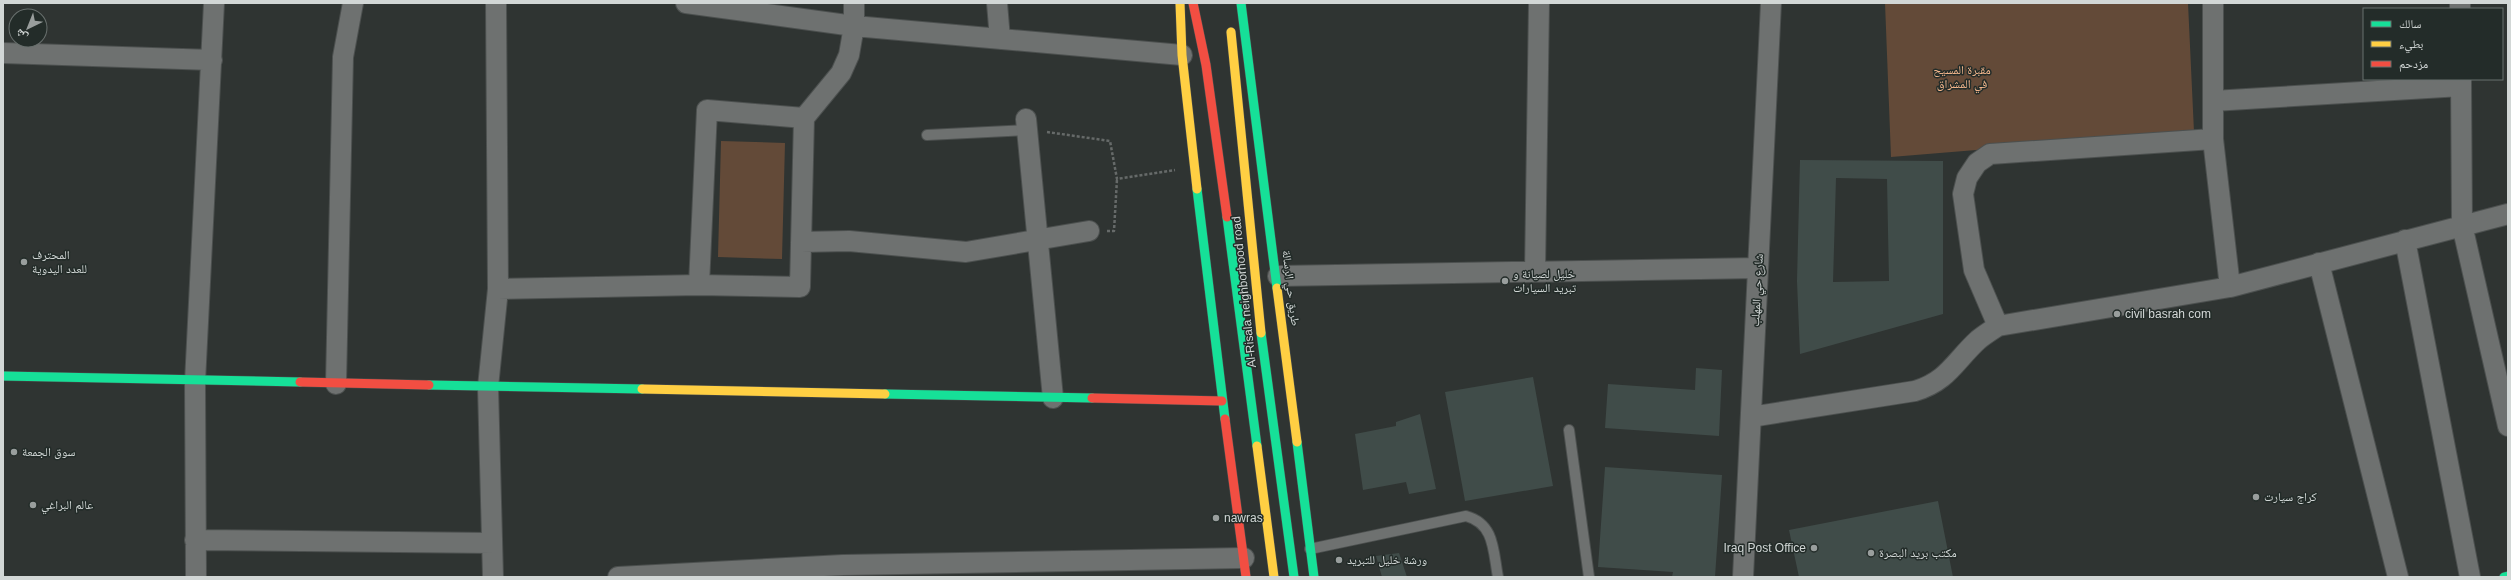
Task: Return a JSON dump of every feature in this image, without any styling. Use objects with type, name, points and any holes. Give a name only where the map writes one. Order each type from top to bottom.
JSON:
[{"type":"main road","points":[[1180,3],[1182,55],[1222,401],[1245,568]]},
{"type":"main road","name":"Al-Risala neighborhood road","points":[[1193,3],[1206,65],[1274,577]]},
{"type":"main road","name":"طريق حي الرسالة","points":[[1241,3],[1278,276],[1314,577]]},
{"type":"main road","name":"Al-Risala neighborhood road","points":[[1231,24],[1250,242],[1271,421],[1294,577]]},
{"type":"main road","points":[[3,376],[194,382],[1222,401]]},
{"type":"main road","points":[[2504,577],[2508,576]]},
{"type":"street","points":[[196,577],[194,382],[214,3]]},
{"type":"street","points":[[336,384],[343,57],[353,3]]},
{"type":"street","points":[[493,577],[488,387],[498,289],[496,3]]},
{"type":"street","points":[[686,3],[732,6],[854,26],[1182,55]]},
{"type":"street","points":[[498,289],[699,285],[800,287],[804,118],[841,73],[849,55],[854,26],[854,3]]},
{"type":"street","points":[[997,3],[1000,39]]},
{"type":"street","points":[[1535,272],[1539,3]]},
{"type":"street","name":"شارع حي المهلب","points":[[1743,577],[1770,3]]},
{"type":"street","points":[[2213,3],[2213,139],[2230,287]]},
{"type":"street","points":[[3,53],[212,60]]},
{"type":"street","points":[[2213,101],[2460,82],[2462,225],[2508,426]]},
{"type":"street","points":[[699,285],[707,110],[804,118]]},
{"type":"street","points":[[1027,124],[1053,398]]},
{"type":"street","points":[[1998,326],[1974,270],[1963,194],[1967,178],[1977,163],[1990,154],[2213,139]]},
{"type":"street","points":[[1751,417],[1915,391],[1932,386],[1959,363],[1978,340],[1998,326],[2230,287],[2508,214]]},
{"type":"street","points":[[801,242],[849,241],[966,252],[1038,241],[1089,231]]},
{"type":"street","points":[[2405,240],[2470,577]]},
{"type":"street","points":[[2319,263],[2398,577]]},
{"type":"street","points":[[1278,276],[1758,268]]},
{"type":"street","points":[[196,540],[492,543]]},
{"type":"street","points":[[618,577],[843,571],[1245,568]]},
{"type":"lane","points":[[927,135],[1027,124]]},
{"type":"lane","points":[[1569,430],[1588,577]]},
{"type":"lane","points":[[1310,549],[1466,516],[1478,519],[1490,535],[1498,577]]},
{"type":"path","points":[[1027,124],[1110,141],[1117,179],[1114,231],[1089,231]]},
{"type":"path","points":[[1117,179],[1195,167]]},
{"type":"green space","name":"مقبرة المسيح في المشراق","points":[[1885,3],[2188,3],[2194,132],[1891,157]]},
{"type":"green space","points":[[721,141],[785,143],[782,259],[718,257]]},
{"type":"building","points":[[1800,160],[1943,161],[1943,314],[1800,354],[1797,281]],"holes":[[[1836,178],[1887,179],[1889,281],[1833,282]]]},
{"type":"building","points":[[1696,368],[1722,370],[1719,436],[1605,428],[1608,384],[1695,390]]},
{"type":"building","points":[[1533,377],[1553,486],[1465,501],[1445,392]]},
{"type":"building","points":[[1420,414],[1436,489],[1409,494],[1406,482],[1363,490],[1355,434],[1396,426],[1396,422]]},
{"type":"building","points":[[1605,467],[1722,475],[1715,577],[1672,577],[1673,572],[1598,567]]},
{"type":"building","name":"مكتب بريد البصرة","points":[[1938,501],[1953,577],[1799,577],[1789,530]]},
{"type":"building","points":[[1399,553],[1407,577],[1382,577],[1376,556]]},
{"type":"traffic: fast","points":[[1241,3],[1277,288]]},
{"type":"traffic: fast","points":[[1197,189],[1225,419]]},
{"type":"traffic: fast","points":[[1227,217],[1257,446]]},
{"type":"traffic: fast","points":[[1261,333],[1294,577]]},
{"type":"traffic: fast","points":[[3,376],[300,382]]},
{"type":"traffic: fast","points":[[429,385],[642,389]]},
{"type":"traffic: fast","points":[[885,394],[1092,398]]},
{"type":"traffic: fast","points":[[1297,442],[1314,577]]},
{"type":"traffic: fast","points":[[2504,577],[2508,576]]},
{"type":"traffic: slow","points":[[1180,3],[1182,55],[1197,189]]},
{"type":"traffic: slow","points":[[1231,32],[1261,333]]},
{"type":"traffic: slow","points":[[1277,288],[1297,442]]},
{"type":"traffic: slow","points":[[642,389],[885,394]]},
{"type":"traffic: slow","points":[[1257,446],[1274,577]]},
{"type":"traffic: jam","points":[[1193,3],[1206,65],[1227,217]]},
{"type":"traffic: jam","points":[[300,382],[429,385]]},
{"type":"traffic: jam","points":[[1092,398],[1222,401]]},
{"type":"traffic: jam","points":[[1225,419],[1246,577]]},
{"type":"place","name":"المحترف للعدد اليدوية","points":[[24,262]]},
{"type":"place","name":"خليل لصيانة و تبريد السيارات","points":[[1505,281]]},
{"type":"place","name":"civil basrah com","points":[[2117,314]]},
{"type":"place","name":"سوق الجمعة","points":[[14,452]]},
{"type":"place","name":"كراج سيارت","points":[[2256,497]]},
{"type":"place","name":"عالم البراغي","points":[[33,505]]},
{"type":"place","name":"nawras","points":[[1216,518]]},
{"type":"place","name":"Iraq Post Office","points":[[1814,548]]},
{"type":"place","name":"مكتب بريد البصرة","points":[[1871,553]]},
{"type":"place","name":"ورشة خليل للتبريد","points":[[1339,560]]}]
